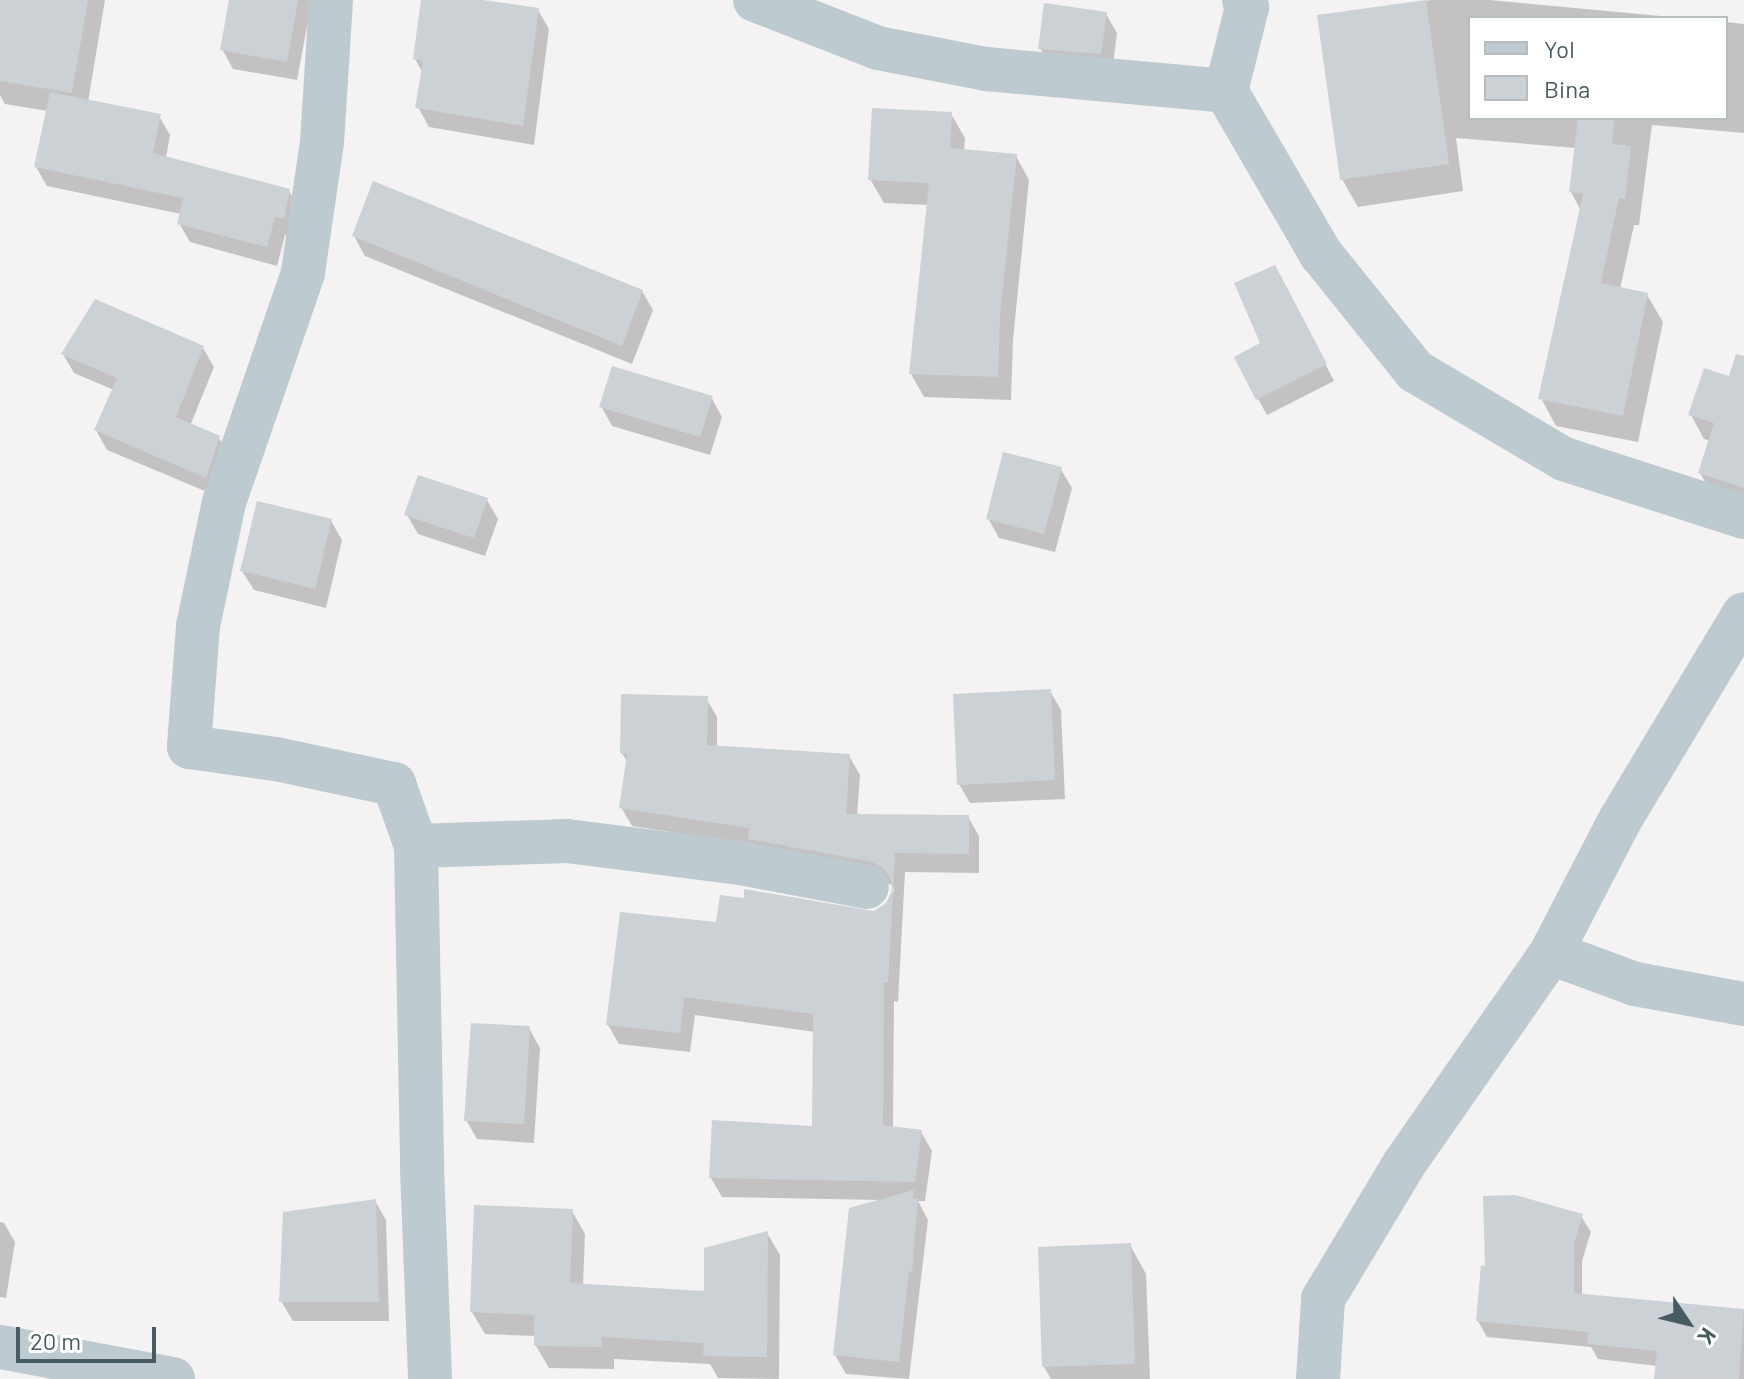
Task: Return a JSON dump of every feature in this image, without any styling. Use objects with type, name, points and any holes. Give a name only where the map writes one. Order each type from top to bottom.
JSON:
[{"type":"street","points":[[331,0],[322,142],[303,273],[224,502],[198,626],[189,747],[276,759],[394,784],[416,846],[430,1379]]},
{"type":"street","points":[[755,0],[878,48],[986,69],[1226,91]]},
{"type":"street","points":[[1244,0],[1247,7],[1226,91],[1321,254],[1415,371],[1564,459],[1744,517]]},
{"type":"street","points":[[1318,1379],[1323,1299],[1404,1164],[1551,953],[1620,820],[1744,614]]},
{"type":"street","points":[[416,846],[567,841],[740,863],[867,887]]},
{"type":"street","points":[[1551,953],[1635,984],[1744,1004]]},
{"type":"street","points":[[0,1347],[173,1379]]},
{"type":"building","points":[[0,0],[88,0],[72,93],[0,81]]},
{"type":"building","points":[[229,0],[298,0],[287,62],[220,50]]},
{"type":"building","points":[[421,0],[483,0],[539,8],[523,126],[415,108],[423,61],[413,59]]},
{"type":"building","points":[[1426,0],[1449,164],[1340,180],[1317,15]]},
{"type":"building","points":[[1044,3],[1107,12],[1101,54],[1038,49]]},
{"type":"building","points":[[50,92],[161,114],[153,153],[290,189],[284,219],[275,217],[267,247],[177,224],[183,198],[34,167]]},
{"type":"building","points":[[872,108],[952,112],[950,148],[1017,154],[1000,315],[998,377],[909,374],[929,183],[868,180]]},
{"type":"building","points":[[1578,120],[1614,120],[1612,144],[1631,146],[1625,199],[1619,198],[1601,283],[1648,293],[1623,416],[1538,399],[1583,194],[1569,192]]},
{"type":"building","points":[[373,181],[643,290],[622,346],[352,236]]},
{"type":"building","points":[[1275,265],[1327,364],[1256,400],[1234,357],[1260,343],[1234,283]]},
{"type":"building","points":[[95,299],[204,346],[176,417],[220,436],[206,478],[94,430],[117,378],[61,354]]},
{"type":"building","points":[[1736,354],[1744,356],[1744,488],[1698,473],[1714,423],[1688,415],[1704,368],[1729,376]]},
{"type":"building","points":[[612,366],[713,396],[700,437],[599,407]]},
{"type":"building","points":[[1003,452],[1062,467],[1044,534],[986,519]]},
{"type":"building","points":[[418,475],[488,498],[474,538],[404,515]]},
{"type":"building","points":[[257,501],[332,519],[315,589],[240,571]]},
{"type":"building","points":[[1051,689],[1055,780],[957,785],[953,694]]},
{"type":"building","points":[[621,694],[708,696],[707,745],[850,754],[846,814],[969,815],[969,854],[895,853],[888,983],[884,983],[883,1125],[922,1130],[915,1182],[709,1178],[712,1120],[812,1126],[813,1014],[684,997],[680,1033],[606,1025],[620,912],[716,922],[720,895],[744,898],[744,889],[874,911],[886,903],[892,891],[891,880],[884,869],[872,862],[748,839],[749,828],[619,808],[627,754],[620,753]]},
{"type":"building","points":[[471,1023],[530,1026],[524,1124],[464,1121]]},
{"type":"building","points":[[914,1190],[913,1199],[918,1199],[912,1272],[909,1271],[899,1362],[833,1355],[849,1208]]},
{"type":"building","points":[[1515,1195],[1583,1214],[1574,1244],[1574,1293],[1744,1309],[1739,1379],[1654,1379],[1657,1351],[1587,1344],[1588,1332],[1476,1321],[1481,1265],[1485,1266],[1483,1196]]},
{"type":"building","points":[[376,1199],[379,1302],[279,1302],[283,1212]]},
{"type":"building","points":[[474,1205],[573,1209],[570,1283],[704,1291],[704,1248],[768,1231],[767,1357],[703,1356],[704,1343],[602,1337],[602,1347],[534,1346],[534,1315],[470,1312]]},
{"type":"building","points":[[1131,1243],[1135,1364],[1042,1367],[1038,1247]]}]
